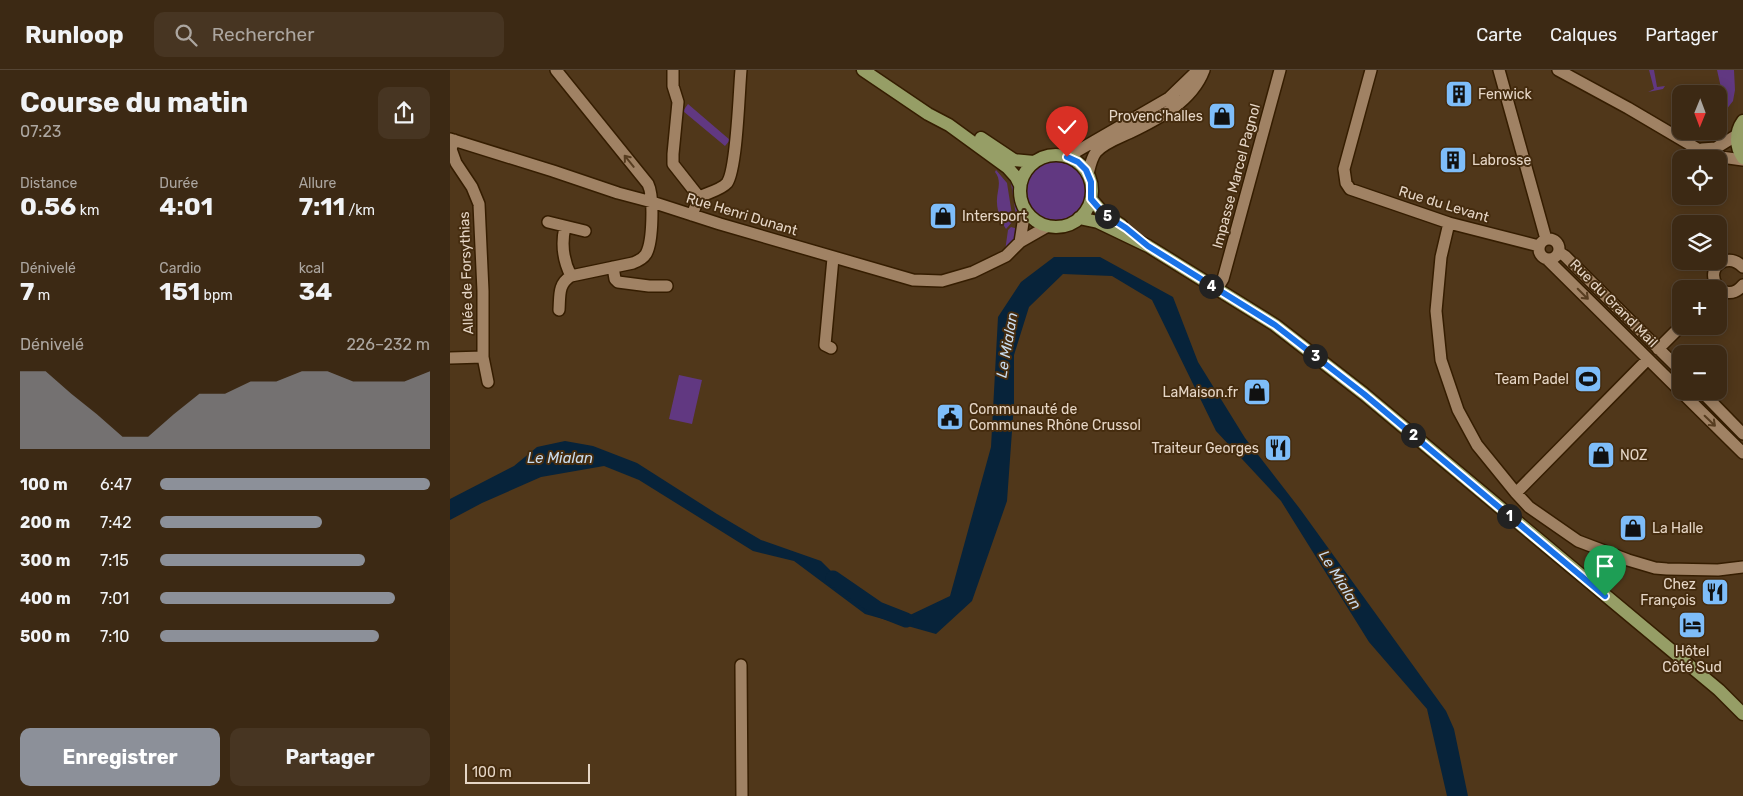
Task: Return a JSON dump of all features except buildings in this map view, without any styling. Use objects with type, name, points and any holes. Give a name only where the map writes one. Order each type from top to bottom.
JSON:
[{"type":"main road","points":[[863,70],[928,114],[949,125],[1008,168],[1016,177],[1020,186]]},
{"type":"main road","points":[[874,70],[1014,160],[1034,162]]},
{"type":"main road","points":[[1743,121],[1737,135],[1738,147],[1743,159]]},
{"type":"main road","points":[[1058,155],[1067,157],[1078,162],[1088,174],[1092,186],[1091,199],[1087,210],[1080,218],[1068,225],[1054,227],[1035,220],[1025,210],[1020,196],[1020,186],[1025,173],[1034,162],[1048,156],[1058,155]]},
{"type":"main road","points":[[1091,199],[1104,214],[1126,228],[1148,246]]},
{"type":"main road","points":[[1080,218],[1098,222],[1148,246],[1275,325],[1364,394],[1719,690],[1743,714]]},
{"type":"main road","points":[[1719,690],[1743,704]]},
{"type":"street","points":[[556,70],[648,184],[651,190],[652,202],[648,252],[642,259],[633,263],[571,276],[564,280],[560,291],[559,310]]},
{"type":"street","points":[[673,70],[672,86],[678,102],[673,164],[699,197]]},
{"type":"street","points":[[692,215],[699,197],[724,186],[730,176],[734,154],[741,70]]},
{"type":"street","points":[[1067,157],[1169,98],[1198,70]]},
{"type":"street","points":[[1088,174],[1091,161],[1097,151],[1110,142],[1150,123],[1170,110],[1192,91],[1204,70]]},
{"type":"street","name":"Impasse Marcel Pagnol","points":[[1217,289],[1223,279],[1280,70]]},
{"type":"street","name":"Rue du Levant","points":[[1371,70],[1346,162],[1344,176],[1346,183],[1354,192],[1449,223],[1542,242]]},
{"type":"street","points":[[1499,70],[1542,242],[1539,254],[1548,260],[1555,258],[1559,252],[1558,244],[1555,241],[1542,242]]},
{"type":"street","points":[[1558,70],[1628,108],[1695,148],[1714,156],[1743,159]]},
{"type":"street","points":[[1695,148],[1716,148],[1737,135]]},
{"type":"street","name":"Rue Henri Dunant","points":[[452,140],[618,193],[913,280],[942,281],[959,277],[991,264],[1012,251],[1020,242],[1048,226]]},
{"type":"street","name":"Allée de Forsythias","points":[[452,140],[452,149],[456,163],[472,186],[479,204],[484,357],[488,382]]},
{"type":"street","points":[[1020,242],[1025,210]]},
{"type":"street","points":[[548,222],[585,231]]},
{"type":"street","points":[[1449,223],[1442,257],[1436,311],[1441,360],[1458,410],[1477,445],[1516,494],[1529,507],[1578,541],[1628,560],[1667,569],[1718,570],[1743,567]]},
{"type":"street","points":[[565,226],[562,240],[566,265],[571,276]]},
{"type":"street","name":"Rue du Grand Mail","points":[[1559,252],[1672,362]]},
{"type":"street","points":[[831,348],[825,345],[833,304],[834,258]]},
{"type":"street","name":"Rue du Grand Mail","points":[[1548,260],[1743,453]]},
{"type":"street","points":[[1715,280],[1715,268],[1726,260],[1740,263],[1743,267]]},
{"type":"street","points":[[613,267],[615,279],[618,282],[667,286]]},
{"type":"street","points":[[1727,292],[1733,292],[1743,285]]},
{"type":"street","points":[[1516,494],[1648,359],[1647,352],[1650,348],[1658,349],[1672,335]]},
{"type":"street","points":[[450,358],[484,357]]},
{"type":"street","points":[[1710,400],[1743,434]]},
{"type":"street","points":[[741,665],[742,796]]},
{"type":"shaded area","points":[[1649,70],[1654,70],[1657,87],[1665,86],[1663,89],[1648,92],[1654,89]]},
{"type":"shaded area","points":[[1717,70],[1734,70],[1735,90],[1733,101],[1728,107],[1728,85],[1720,85]]},
{"type":"shaded area","points":[[688,104],[730,140],[725,146],[683,111]]},
{"type":"shaded area","points":[[1056,160],[1073,165],[1081,173],[1086,190],[1081,207],[1073,215],[1056,220],[1039,215],[1031,207],[1026,190],[1031,173],[1039,165]]},
{"type":"shaded area","points":[[996,170],[1007,183],[1013,221],[1006,229],[997,206],[999,180],[995,172]]},
{"type":"shaded area","points":[[1006,175],[1015,185],[1016,200],[1020,213],[1017,222],[1011,183]]},
{"type":"shaded area","points":[[1011,227],[1018,229],[1014,241],[1005,251],[1008,230]]},
{"type":"shaded area","points":[[679,375],[702,380],[692,424],[669,419]]},
{"type":"water","name":"Le Mialan","points":[[1054,257],[1100,257],[1173,297],[1198,362],[1245,438],[1300,509],[1446,711],[1454,729],[1468,796],[1447,796],[1427,709],[1369,642],[1281,501],[1216,431],[1152,300],[1112,276],[1063,274],[1029,307],[1014,355],[1014,403],[1007,501],[972,601],[936,634],[865,614],[794,561],[753,551],[639,480],[604,466],[541,477],[482,503],[450,520],[450,499],[514,466],[537,447],[565,441],[593,446],[637,463],[761,540],[821,561],[856,596],[882,612],[910,615],[950,596],[991,447],[998,317],[1021,282]]},
{"type":"waterway","name":"Le Mialan","points":[[833,578],[878,609],[906,620]]},
{"type":"place","name":"Fenwick","points":[[1459,94]]},
{"type":"place","name":"Provenc'halles","points":[[1222,116]]},
{"type":"place","name":"Labrosse","points":[[1453,160]]},
{"type":"place","name":"Intersport","points":[[943,216]]},
{"type":"place","name":"Team Padel","points":[[1588,379]]},
{"type":"place","name":"LaMaison.fr","points":[[1257,392]]},
{"type":"place","name":"Communauté de Communes Rhône Crussol","points":[[950,417]]},
{"type":"place","name":"Traiteur Georges","points":[[1278,448]]},
{"type":"place","name":"NOZ","points":[[1601,455]]},
{"type":"place","name":"La Halle","points":[[1633,528]]},
{"type":"place","name":"Chez François","points":[[1715,592]]},
{"type":"place","name":"Hôtel Côté Sud","points":[[1692,625]]},
{"type":"route","points":[[1067,157],[1078,162],[1086,170],[1091,182],[1091,199],[1099,210],[1148,246],[1275,325],[1364,394],[1605,596]]}]
